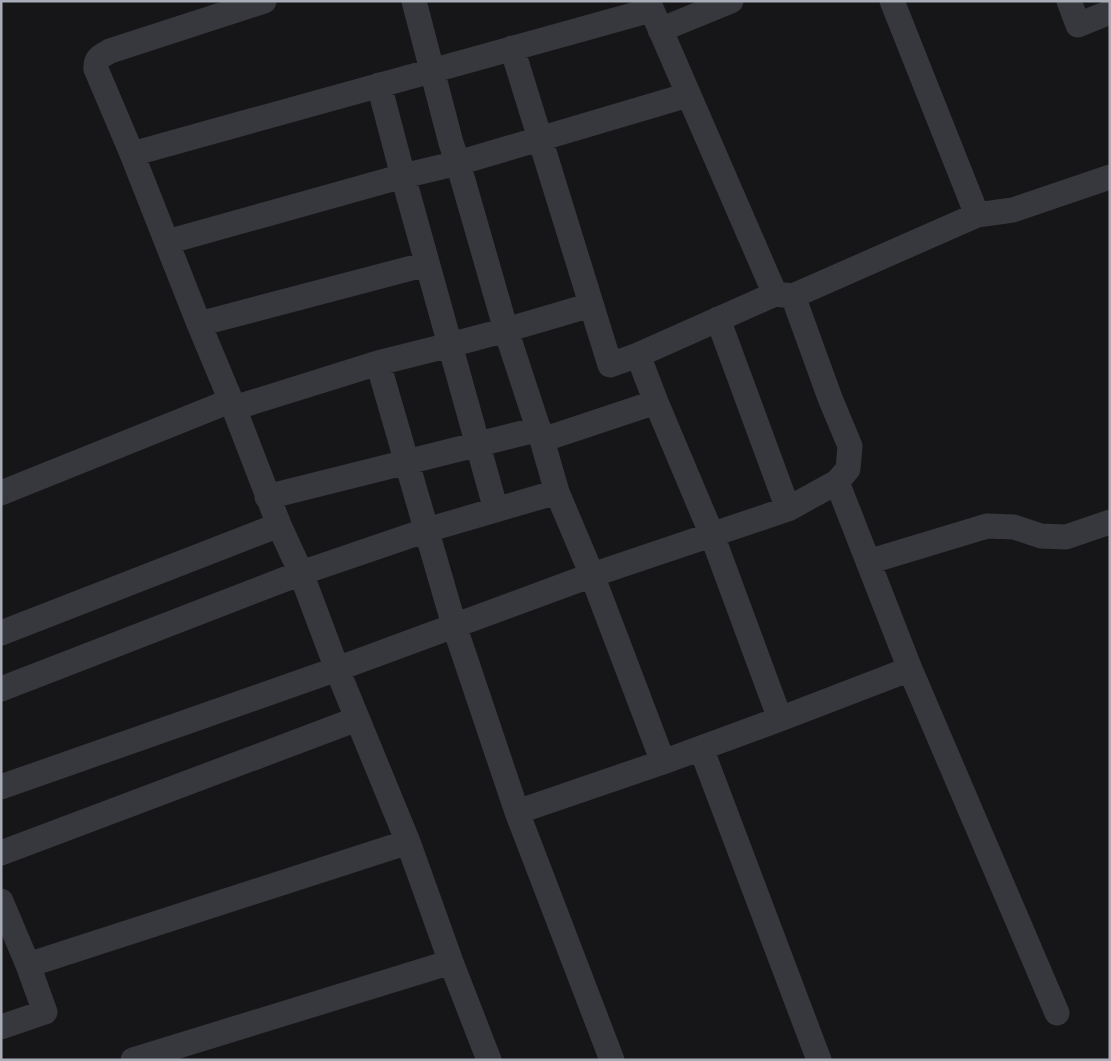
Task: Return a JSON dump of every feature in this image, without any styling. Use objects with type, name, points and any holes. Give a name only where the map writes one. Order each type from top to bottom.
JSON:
[{"type":"street","points":[[264,1],[110,51],[98,58],[96,68],[232,404],[267,497],[301,572],[337,669],[408,842],[489,1060]]},
{"type":"street","points":[[414,1],[451,144],[506,330],[557,492],[592,575],[663,762]]},
{"type":"street","points":[[132,154],[512,48],[653,14],[731,1]]},
{"type":"street","points":[[892,1],[977,215]]},
{"type":"street","points":[[1069,1],[1078,25],[1110,12]]},
{"type":"street","points":[[1,787],[337,669],[592,575],[788,509],[838,482],[848,468],[850,446],[784,295],[688,95],[653,14]]},
{"type":"street","points":[[512,48],[610,366],[977,215],[1013,210],[1110,177]]},
{"type":"street","points":[[379,85],[496,510]]},
{"type":"street","points":[[167,242],[403,176],[458,163],[688,95]]},
{"type":"street","points":[[199,324],[427,264]]},
{"type":"street","points":[[1,493],[232,404],[378,363],[450,346],[591,305]]},
{"type":"street","points":[[718,320],[788,509]]},
{"type":"street","points":[[638,355],[712,535],[780,719]]},
{"type":"street","points":[[378,363],[454,625],[517,812],[612,1060]]},
{"type":"street","points":[[267,497],[478,444],[540,434],[656,402]]},
{"type":"street","points":[[838,482],[910,669],[1057,1013]]},
{"type":"street","points":[[1,689],[301,572],[427,530],[557,492]]},
{"type":"street","points":[[868,562],[987,526],[1014,527],[1040,536],[1066,537],[1110,522]]},
{"type":"street","points":[[1,633],[279,525]]},
{"type":"street","points":[[517,812],[702,748],[910,669]]},
{"type":"street","points":[[1,853],[358,719]]},
{"type":"street","points":[[702,748],[819,1060]]},
{"type":"street","points":[[28,965],[408,842]]},
{"type":"street","points":[[1,901],[28,965],[45,1012],[1,1027]]},
{"type":"street","points":[[133,1060],[451,962]]}]
